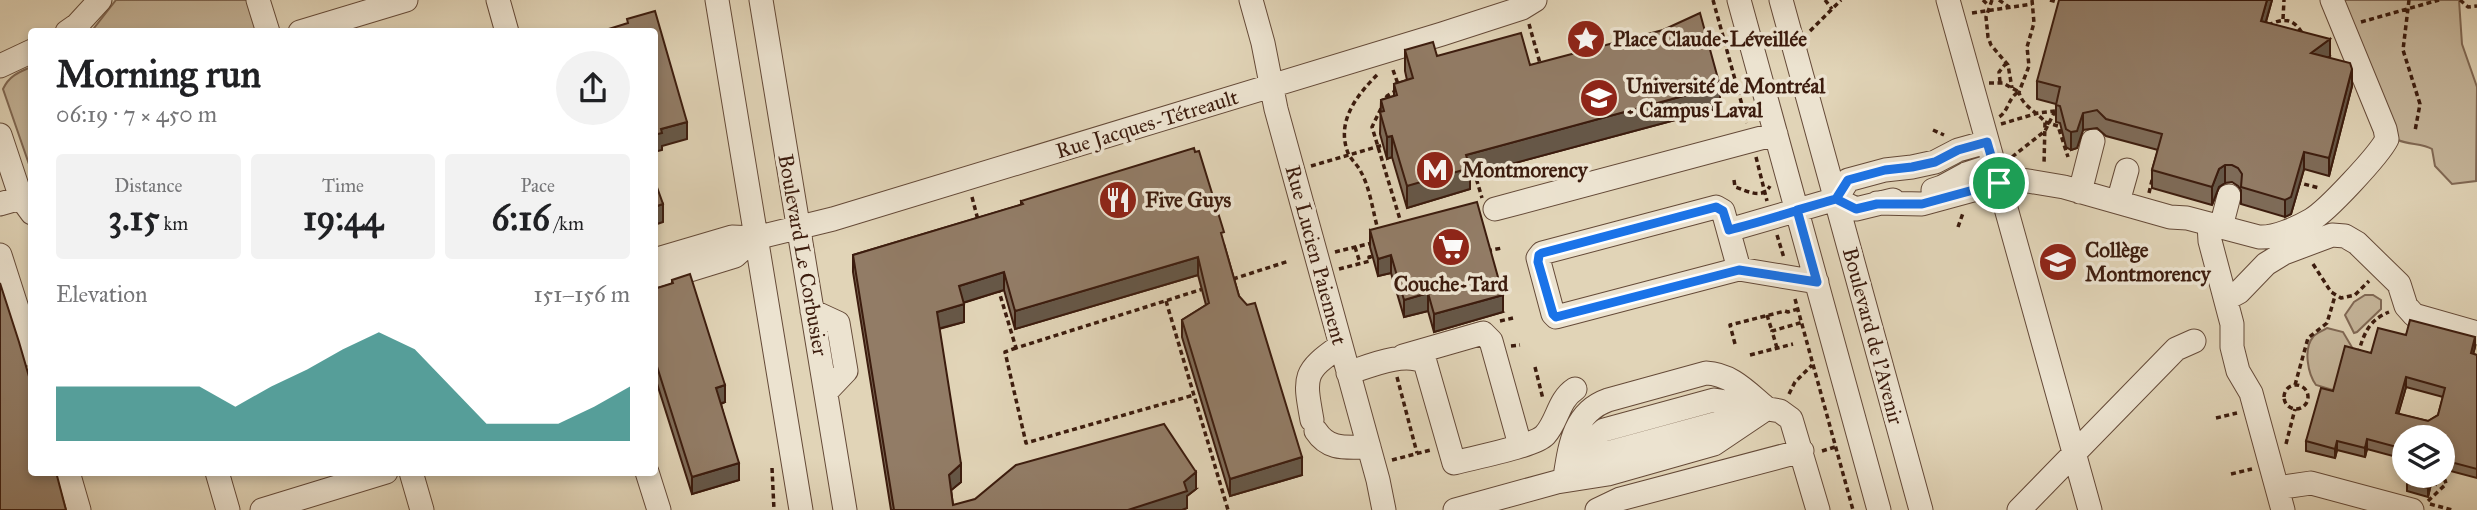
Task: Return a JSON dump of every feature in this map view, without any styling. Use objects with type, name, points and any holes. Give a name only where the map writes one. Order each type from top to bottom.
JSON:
[{"type":"street","points":[[73,28],[100,0]]},
{"type":"street","points":[[258,0],[267,28]]},
{"type":"street","points":[[313,28],[407,0]]},
{"type":"street","points":[[498,0],[506,28]]},
{"type":"street","name":"Boulevard Le Corbusier","points":[[717,0],[801,510]]},
{"type":"street","name":"Boulevard Le Corbusier","points":[[761,0],[845,510]]},
{"type":"street","name":"Rue Lucien Paiement","points":[[1251,0],[1271,87],[1384,510]]},
{"type":"street","name":"Boulevard de l'Avenir","points":[[1739,0],[1879,510]]},
{"type":"street","name":"Boulevard de l'Avenir","points":[[1781,0],[1921,510]]},
{"type":"street","points":[[1948,0],[1993,133],[2090,510]]},
{"type":"street","points":[[1836,199],[1856,209],[1942,187],[1966,174],[2001,169],[2022,180],[2080,192],[2170,217],[2266,237],[2312,220],[2333,201],[2386,142],[2385,129],[2332,0]]},
{"type":"street","name":"Rue Jacques-Tétreault","points":[[658,276],[669,262],[732,237],[755,238],[798,228],[1271,87],[1514,11],[1532,11]]},
{"type":"street","points":[[0,66],[28,53]]},
{"type":"street","points":[[1729,230],[1836,199],[1848,180],[1885,170],[1909,158],[1932,151],[1958,150],[1993,133]]},
{"type":"street","points":[[1489,204],[1776,134]]},
{"type":"street","points":[[0,135],[17,205]]},
{"type":"street","points":[[2080,192],[2094,141]]},
{"type":"street","points":[[1877,204],[1922,204],[2001,169]]},
{"type":"street","points":[[2118,202],[2127,170]]},
{"type":"street","points":[[2230,196],[2210,240],[2232,324],[2245,342],[2252,368],[2245,402],[2280,499],[2311,483],[2419,506]]},
{"type":"street","points":[[1739,270],[1723,211],[1716,207],[1542,253],[1538,262],[1556,317],[1739,270],[1817,282]]},
{"type":"street","points":[[2226,299],[2239,292],[2266,264],[2284,253],[2322,237],[2345,236],[2357,243],[2399,284],[2406,306],[2414,315],[2477,334]]},
{"type":"street","points":[[0,255],[28,342]]},
{"type":"street","points":[[1396,366],[1422,349],[1487,328],[1500,341],[1508,375],[1503,387],[1520,445]]},
{"type":"street","points":[[2020,510],[2176,349],[2194,341]]},
{"type":"street","points":[[1340,346],[1318,362],[1309,373],[1306,387],[1314,426],[1323,442],[1341,448],[1369,447]]},
{"type":"street","points":[[1348,373],[1396,366],[1418,359],[1427,364],[1454,463],[1542,438],[1549,430],[1563,401],[1575,389]]},
{"type":"street","points":[[1564,480],[1570,446],[1585,413],[1594,405],[1690,376],[1711,373],[1737,383],[1766,409],[1780,411],[1791,419],[1811,451],[1818,510]]},
{"type":"street","points":[[1455,510],[1564,480],[1600,465],[1719,432],[1766,409]]},
{"type":"street","points":[[1597,510],[1620,499],[1811,451]]},
{"type":"street","points":[[69,476],[79,510]]},
{"type":"street","points":[[218,476],[228,510]]},
{"type":"street","points":[[262,510],[373,476]]},
{"type":"street","points":[[412,476],[422,510]]},
{"type":"street","points":[[648,476],[659,510]]},
{"type":"path","points":[[1713,0],[1749,129]]},
{"type":"path","points":[[1825,0],[1832,9]]},
{"type":"path","points":[[1807,35],[1841,0]]},
{"type":"path","points":[[1983,0],[1989,6]]},
{"type":"path","points":[[1992,0],[1987,12],[1988,37],[2007,62],[2012,88]]},
{"type":"path","points":[[1999,0],[2009,7]]},
{"type":"path","points":[[2050,0],[2063,4]]},
{"type":"path","points":[[2283,19],[2284,0]]},
{"type":"path","points":[[2409,0],[2403,50],[2420,104],[2415,131]]},
{"type":"path","points":[[2352,24],[2438,0]]},
{"type":"path","points":[[2460,0],[2469,7],[2477,6]]},
{"type":"path","points":[[1968,17],[1978,12],[2032,2],[2035,23],[2027,47],[2029,66],[2019,92],[2012,96],[2004,113],[1997,118]]},
{"type":"path","points":[[1532,11],[1542,71]]},
{"type":"path","points":[[2260,26],[2283,19],[2294,21],[2304,35],[2308,36]]},
{"type":"path","points":[[2000,82],[1998,72],[2007,62]]},
{"type":"path","points":[[1394,70],[1399,89],[1387,96],[1373,121],[1372,132],[1404,234]]},
{"type":"path","points":[[1335,252],[1381,240],[1362,173],[1349,155],[1344,137],[1348,114],[1361,92],[1377,75]]},
{"type":"path","points":[[2011,80],[2024,80]]},
{"type":"path","points":[[1987,83],[2000,82],[2019,92],[2024,104],[2047,122],[2059,126],[2071,166]]},
{"type":"path","points":[[1993,133],[2038,113],[2057,112],[2047,122],[2045,131],[2045,167]]},
{"type":"path","points":[[2001,169],[2045,131]]},
{"type":"path","points":[[1311,166],[1383,145]]},
{"type":"path","points":[[1755,151],[1765,193]]},
{"type":"path","points":[[1471,160],[1489,204]]},
{"type":"path","points":[[2148,196],[2153,175]]},
{"type":"path","points":[[1734,180],[1735,187],[1760,195],[1765,193],[1771,184],[1763,186]]},
{"type":"path","points":[[2294,181],[2327,191]]},
{"type":"path","points":[[972,197],[979,222]]},
{"type":"path","points":[[1781,247],[1788,246]]},
{"type":"path","points":[[1356,247],[1360,263]]},
{"type":"path","points":[[1480,253],[1502,248]]},
{"type":"path","points":[[1370,261],[1369,257],[1375,256]]},
{"type":"path","points":[[2307,257],[2335,296]]},
{"type":"path","points":[[1227,281],[1289,261]]},
{"type":"path","points":[[1339,269],[1370,261],[1371,264],[1377,262]]},
{"type":"path","points":[[2335,296],[2352,297],[2377,272]]},
{"type":"path","points":[[998,285],[1016,348]]},
{"type":"path","points":[[1194,395],[1026,443],[1005,352],[1215,285]]},
{"type":"path","points":[[1793,290],[1853,510]]},
{"type":"path","points":[[2295,385],[2305,390],[2307,400],[2304,406],[2298,409],[2285,404],[2286,390],[2295,385],[2308,338],[2327,323],[2335,296]]},
{"type":"path","points":[[1166,301],[1228,510]]},
{"type":"path","points":[[1735,344],[1730,325],[1798,309]]},
{"type":"path","points":[[2357,359],[2365,331],[2376,317],[2386,312]]},
{"type":"path","points":[[1767,315],[1777,348]]},
{"type":"path","points":[[1487,328],[1513,318]]},
{"type":"path","points":[[1772,331],[1802,322]]},
{"type":"path","points":[[1750,355],[1793,344]]},
{"type":"path","points":[[1795,382],[1813,364],[1821,362]]},
{"type":"path","points":[[1396,366],[1417,453]]},
{"type":"path","points":[[2307,400],[2319,403]]},
{"type":"path","points":[[2216,418],[2245,402]]},
{"type":"path","points":[[1811,451],[1843,445]]},
{"type":"path","points":[[1392,460],[1438,447]]},
{"type":"path","points":[[2231,474],[2242,471]]},
{"type":"path","points":[[2419,506],[2441,488]]},
{"type":"shaded area","points":[[116,0],[247,0],[256,28],[94,28]]},
{"type":"shaded area","points":[[2343,0],[2459,0],[2462,44],[2477,87],[2476,181],[2452,184],[2435,166],[2432,149],[2398,140]]},
{"type":"shaded area","points":[[28,68],[28,161],[3,89],[18,73]]},
{"type":"shaded area","points":[[2365,295],[2373,295],[2381,300],[2381,309],[2354,333],[2345,315],[2354,302]]},
{"type":"shaded area","points":[[2327,328],[2343,332],[2353,349],[2336,391],[2316,385],[2308,361],[2310,342]]},
{"type":"building","points":[[2059,0],[2267,0],[2261,21],[2330,39],[2311,53],[2350,63],[2352,69],[2329,158],[2304,152],[2291,197],[2285,200],[2241,187],[2242,174],[2232,165],[2219,169],[2212,187],[2152,170],[2162,134],[2106,119],[2097,110],[2083,113],[2077,131],[2071,132],[2066,129],[2060,106],[2056,105],[2060,87],[2037,81]]},
{"type":"building","points":[[655,11],[687,122],[661,129],[662,133],[658,134],[658,28],[612,28],[628,23],[627,19]]},
{"type":"building","points":[[1700,13],[1720,86],[1466,155],[1470,168],[1407,186],[1392,136],[1387,137],[1380,112],[1384,111],[1381,100],[1397,95],[1394,84],[1413,78],[1405,50],[1433,42],[1437,56],[1521,33],[1530,65],[1663,30]]},
{"type":"building","points":[[1194,148],[1195,152],[1199,151],[1224,232],[1221,233],[1239,296],[1247,305],[1255,303],[1302,457],[1230,479],[1182,320],[1209,303],[1198,257],[1015,311],[1004,272],[959,286],[964,304],[937,312],[961,464],[949,475],[953,505],[975,499],[1016,465],[1164,424],[1196,472],[1184,482],[1187,491],[1128,510],[894,510],[853,255],[1023,204],[1021,201]]},
{"type":"building","points":[[658,190],[663,204],[658,206]]},
{"type":"building","name":"Montmorency","points":[[1477,202],[1503,295],[1434,314],[1428,293],[1404,300],[1391,255],[1378,259],[1370,230]]},
{"type":"building","points":[[690,274],[725,385],[716,388],[739,463],[692,477],[658,370],[658,288],[673,283],[672,280]]},
{"type":"building","points":[[0,283],[28,373],[28,476],[57,476],[66,510],[0,510]]},
{"type":"building","points":[[2410,320],[2475,337],[2471,353],[2477,355],[2477,469],[2455,463],[2455,425],[2392,425],[2392,446],[2367,439],[2365,448],[2337,441],[2335,449],[2306,441],[2321,388],[2333,391],[2345,346],[2371,353],[2378,328],[2406,335]],"holes":[[[2406,377],[2445,388],[2438,415],[2428,421],[2396,413]]]},
{"type":"place","name":"Place Claude-Léveillée","points":[[1586,39]]},
{"type":"place","name":"Université de Montréal - Campus Laval","points":[[1599,98]]},
{"type":"place","name":"Montmorency","points":[[1435,170]]},
{"type":"place","name":"Five Guys","points":[[1118,200]]},
{"type":"place","name":"Couche-Tard","points":[[1451,247]]},
{"type":"place","name":"Collège Montmorency","points":[[2058,262]]},
{"type":"route","points":[[1999,183],[1922,204],[1877,204],[1856,209],[1836,199],[1797,210],[1762,221],[1729,230],[1723,211],[1716,207],[1542,253],[1538,262],[1556,317],[1739,270],[1748,269],[1817,282],[1797,210],[1836,199],[1848,180],[1885,170],[1935,162],[1958,150],[1987,142],[1999,183]]}]
